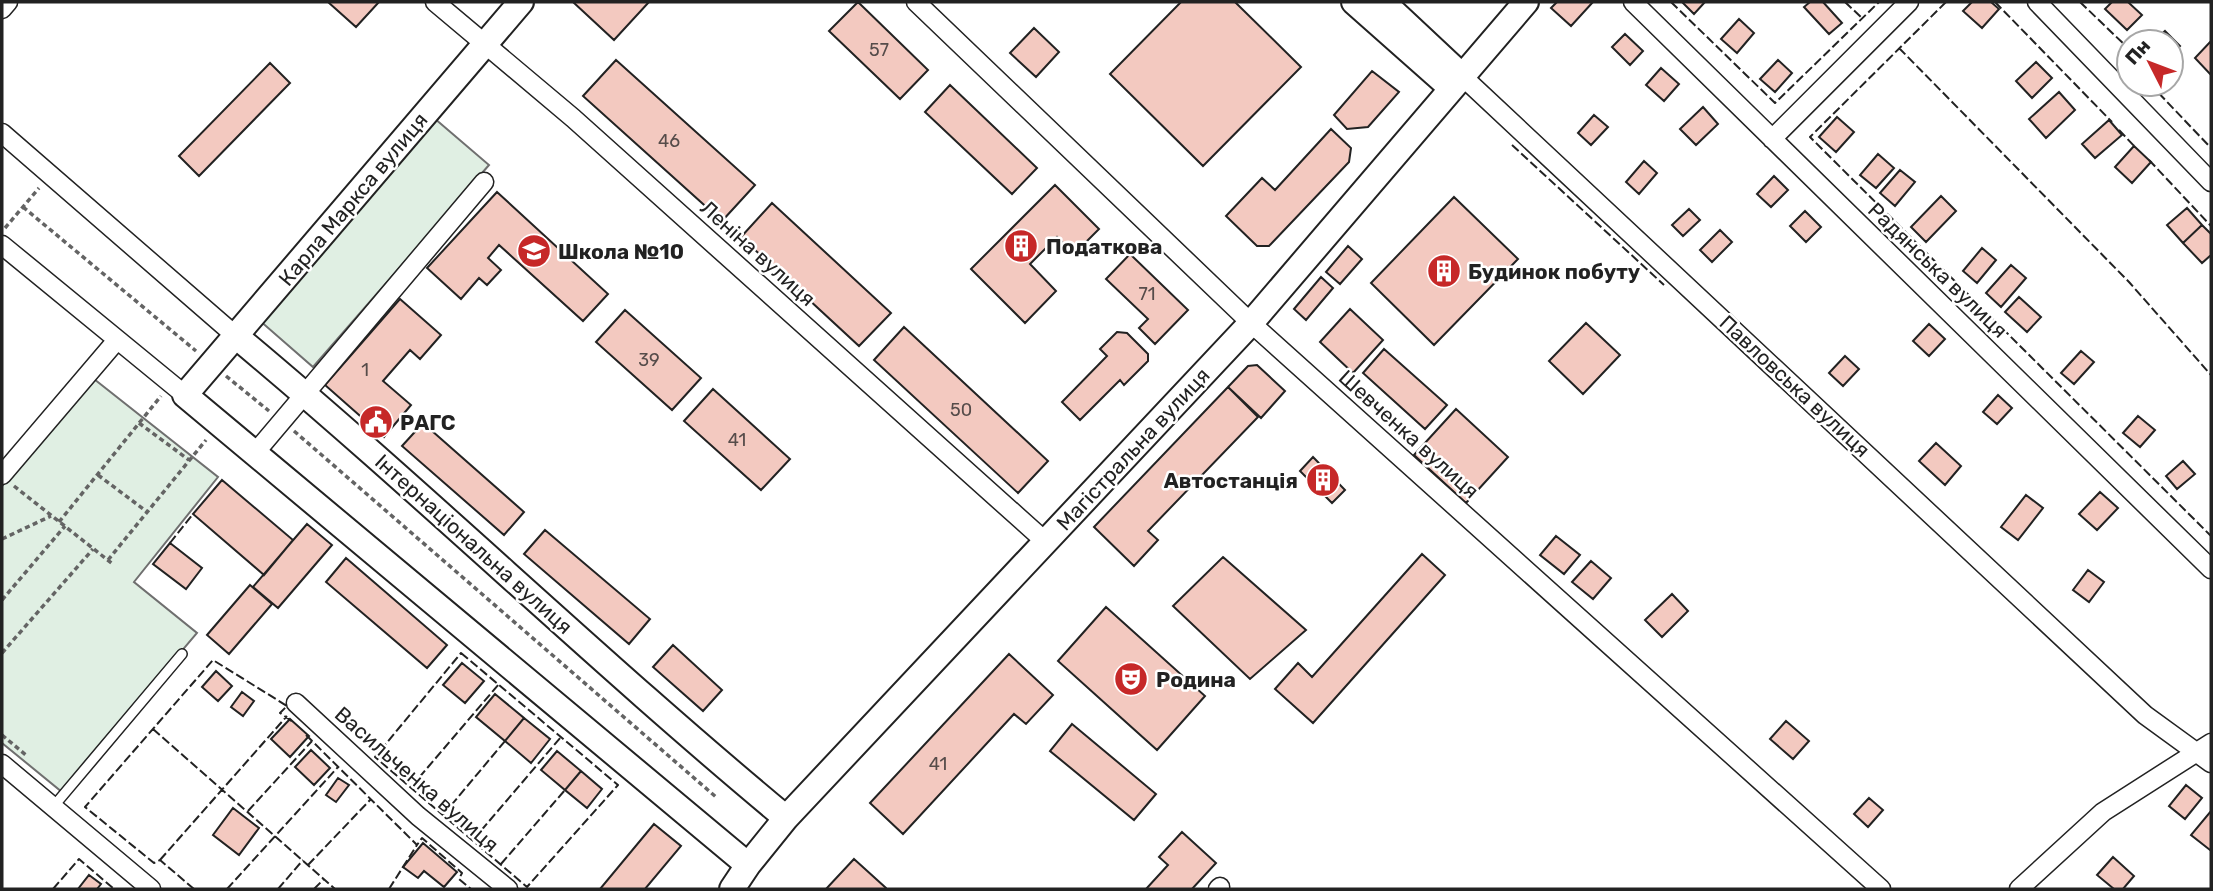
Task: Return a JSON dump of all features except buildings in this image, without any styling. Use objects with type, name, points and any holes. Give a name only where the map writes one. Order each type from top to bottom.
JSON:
[{"type":"street","points":[[2,9],[8,2]]},
{"type":"street","name":"Леніна вулиця","points":[[435,2],[573,118],[1047,543]]},
{"type":"street","name":"Карла Маркса вулиця","points":[[178,389],[212,365],[237,337],[521,2]]},
{"type":"street","name":"Шевченка вулиця","points":[[916,2],[1251,323],[1881,889]]},
{"type":"street","name":"Павловська вулиця","points":[[1353,2],[1456,81]]},
{"type":"street","name":"Павловська вулиця","points":[[1383,2],[1456,81],[2145,715],[2207,753]]},
{"type":"street","name":"Магістральна вулиця","points":[[732,889],[748,864],[786,818],[1251,323],[1526,2]]},
{"type":"street","name":"Радянська вулиця","points":[[1633,2],[2211,569]]},
{"type":"street","points":[[1772,139],[1909,2]]},
{"type":"street","points":[[2037,2],[2211,182]]},
{"type":"street","name":"Інтернаціональна вулиця","points":[[2,133],[306,394],[698,745],[786,818]]},
{"type":"street","points":[[255,453],[284,422],[484,182]]},
{"type":"street","points":[[2,245],[748,864]]},
{"type":"street","points":[[6,479],[117,340]]},
{"type":"street","name":"Васильченка вулиця","points":[[296,703],[418,816],[508,889]]},
{"type":"street","points":[[2019,889],[2103,812],[2207,753]]},
{"type":"street","points":[[5,772],[53,807],[151,889]]},
{"type":"lane","points":[[53,807],[182,654]]},
{"type":"path","points":[[2,232],[50,175]]},
{"type":"path","points":[[23,207],[284,422],[716,797]]},
{"type":"path","points":[[60,522],[139,423],[178,389]]},
{"type":"path","points":[[139,423],[189,460]]},
{"type":"path","points":[[108,560],[219,424]]},
{"type":"path","points":[[98,475],[147,512]]},
{"type":"path","points":[[6,479],[114,565]]},
{"type":"path","points":[[2,540],[51,516]]},
{"type":"path","points":[[2,600],[65,526]]},
{"type":"path","points":[[2,653],[93,549]]},
{"type":"path","points":[[2,735],[27,756]]},
{"type":"green space","points":[[434,118],[489,165],[313,367],[259,320]]},
{"type":"green space","points":[[94,379],[218,477],[134,582],[197,633],[62,792],[2,743],[2,486]]},
{"type":"fence","points":[[1671,2],[1775,103],[1879,2]]},
{"type":"fence","points":[[1845,2],[1862,18]]},
{"type":"fence","points":[[1946,2],[1810,137],[2211,536]]},
{"type":"fence","points":[[1995,2],[2112,122]]},
{"type":"fence","points":[[2080,2],[2115,36]]},
{"type":"fence","points":[[1899,48],[2129,282],[2211,375]]},
{"type":"fence","points":[[2163,98],[2211,148]]},
{"type":"fence","points":[[2119,130],[2136,148]]},
{"type":"fence","points":[[1512,145],[1664,285]]},
{"type":"fence","points":[[2149,160],[2211,226]]},
{"type":"fence","points":[[170,543],[193,514]]},
{"type":"fence","points":[[461,653],[618,785],[527,887],[375,757],[461,653]]},
{"type":"fence","points":[[194,889],[160,860],[154,863],[85,807],[213,660],[287,706],[280,713],[293,722]]},
{"type":"fence","points":[[411,787],[499,684]]},
{"type":"fence","points":[[160,860],[287,716]]},
{"type":"fence","points":[[153,729],[335,889]]},
{"type":"fence","points":[[306,735],[417,845],[422,838],[462,873],[459,879],[471,889]]},
{"type":"fence","points":[[473,840],[561,737]]},
{"type":"fence","points":[[248,811],[312,741]]},
{"type":"fence","points":[[443,815],[505,741]]},
{"type":"fence","points":[[227,889],[338,767]]},
{"type":"fence","points":[[501,864],[565,790]]},
{"type":"fence","points":[[308,865],[371,799]]},
{"type":"fence","points":[[389,889],[417,845]]},
{"type":"fence","points":[[53,889],[79,859],[114,889]]},
{"type":"fence","points":[[278,889],[303,860]]},
{"type":"fence","points":[[314,889],[324,879]]},
{"type":"place","name":"Податкова","points":[[1021,246]]},
{"type":"place","name":"Школа №10","points":[[534,251]]},
{"type":"place","name":"Будинок побуту","points":[[1444,271]]},
{"type":"place","name":"РАГС","points":[[376,422]]},
{"type":"place","name":"Автостанція","points":[[1323,480]]},
{"type":"place","name":"Родина","points":[[1131,679]]}]
